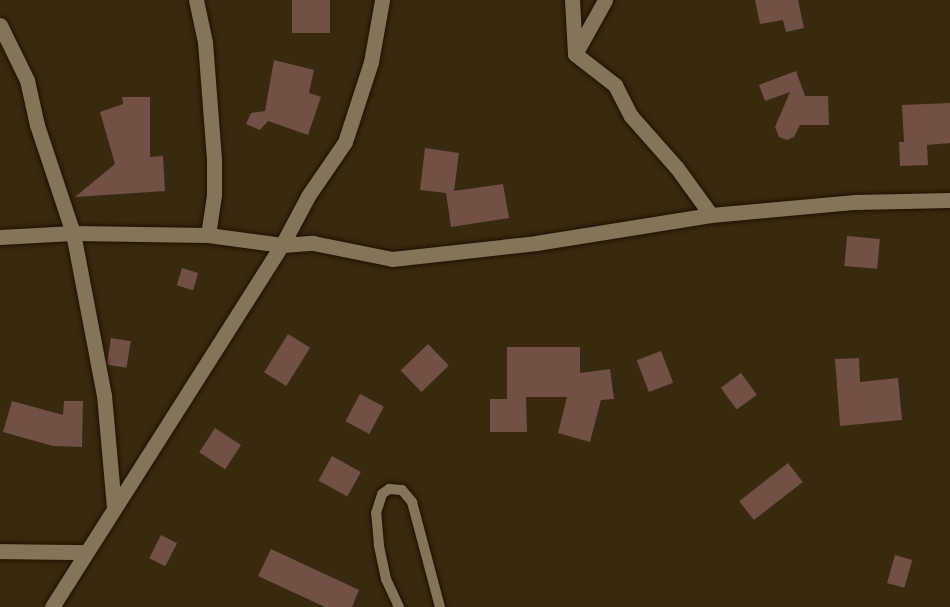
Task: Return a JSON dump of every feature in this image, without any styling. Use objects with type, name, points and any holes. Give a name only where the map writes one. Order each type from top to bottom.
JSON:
[{"type":"street","points":[[196,0],[206,42],[214,159],[214,195],[208,235]]},
{"type":"street","points":[[52,607],[114,506],[282,245],[308,196],[345,142],[371,62],[382,0]]},
{"type":"street","points":[[572,0],[575,54],[615,85],[631,116],[677,168],[711,215]]},
{"type":"street","points":[[575,54],[605,0]]},
{"type":"street","points":[[0,25],[27,80],[37,125],[73,233],[104,395],[114,506]]},
{"type":"street","points":[[0,237],[73,233],[208,235],[282,245],[313,243],[392,259],[420,258],[711,215],[855,202],[950,200]]},
{"type":"street","points":[[0,551],[86,552]]},
{"type":"lane","points":[[399,607],[386,579],[379,545],[376,513],[382,495],[389,489],[402,490],[412,502],[440,607]]},
{"type":"building","points":[[292,0],[330,0],[330,33],[292,33]]},
{"type":"building","points":[[755,0],[798,0],[804,28],[786,32],[783,20],[760,24]]},
{"type":"building","points":[[274,60],[314,70],[309,93],[321,97],[308,135],[268,121],[260,130],[246,124],[251,113],[265,111]]},
{"type":"building","points":[[796,71],[805,96],[828,96],[829,125],[800,125],[794,137],[787,140],[779,137],[775,127],[790,92],[765,101],[759,85]]},
{"type":"building","points":[[122,97],[150,97],[150,157],[163,156],[165,191],[75,197],[115,164],[100,112],[123,104]]},
{"type":"building","points":[[950,103],[950,143],[927,145],[928,165],[900,166],[899,142],[904,142],[902,105]]},
{"type":"building","points":[[425,148],[459,153],[454,191],[503,184],[509,218],[451,227],[446,193],[420,190]]},
{"type":"building","points":[[847,236],[880,239],[877,269],[844,266]]},
{"type":"building","points":[[182,268],[198,273],[193,290],[177,285]]},
{"type":"building","points":[[288,334],[310,348],[286,386],[264,372]]},
{"type":"building","points":[[111,338],[131,341],[127,368],[107,365]]},
{"type":"building","points":[[428,344],[449,366],[422,392],[401,370]]},
{"type":"building","points":[[507,347],[580,347],[580,373],[610,369],[614,399],[601,400],[590,442],[558,433],[567,397],[526,397],[527,432],[490,432],[490,399],[507,399]]},
{"type":"building","points":[[661,351],[673,383],[649,392],[637,360]]},
{"type":"building","points":[[859,358],[860,382],[898,378],[902,420],[840,426],[835,359]]},
{"type":"building","points":[[741,373],[757,395],[737,410],[721,388]]},
{"type":"building","points":[[360,394],[384,407],[369,434],[345,421]]},
{"type":"building","points":[[12,401],[63,415],[64,401],[83,401],[82,447],[53,446],[3,432]]},
{"type":"building","points":[[215,428],[241,445],[225,469],[199,452]]},
{"type":"building","points":[[332,456],[361,472],[347,496],[318,480]]},
{"type":"building","points":[[788,463],[803,482],[754,520],[739,501]]},
{"type":"building","points":[[161,535],[177,543],[165,566],[149,558]]},
{"type":"building","points":[[271,549],[359,590],[352,607],[325,607],[258,576]]},
{"type":"building","points":[[895,555],[912,560],[904,588],[887,583]]}]
